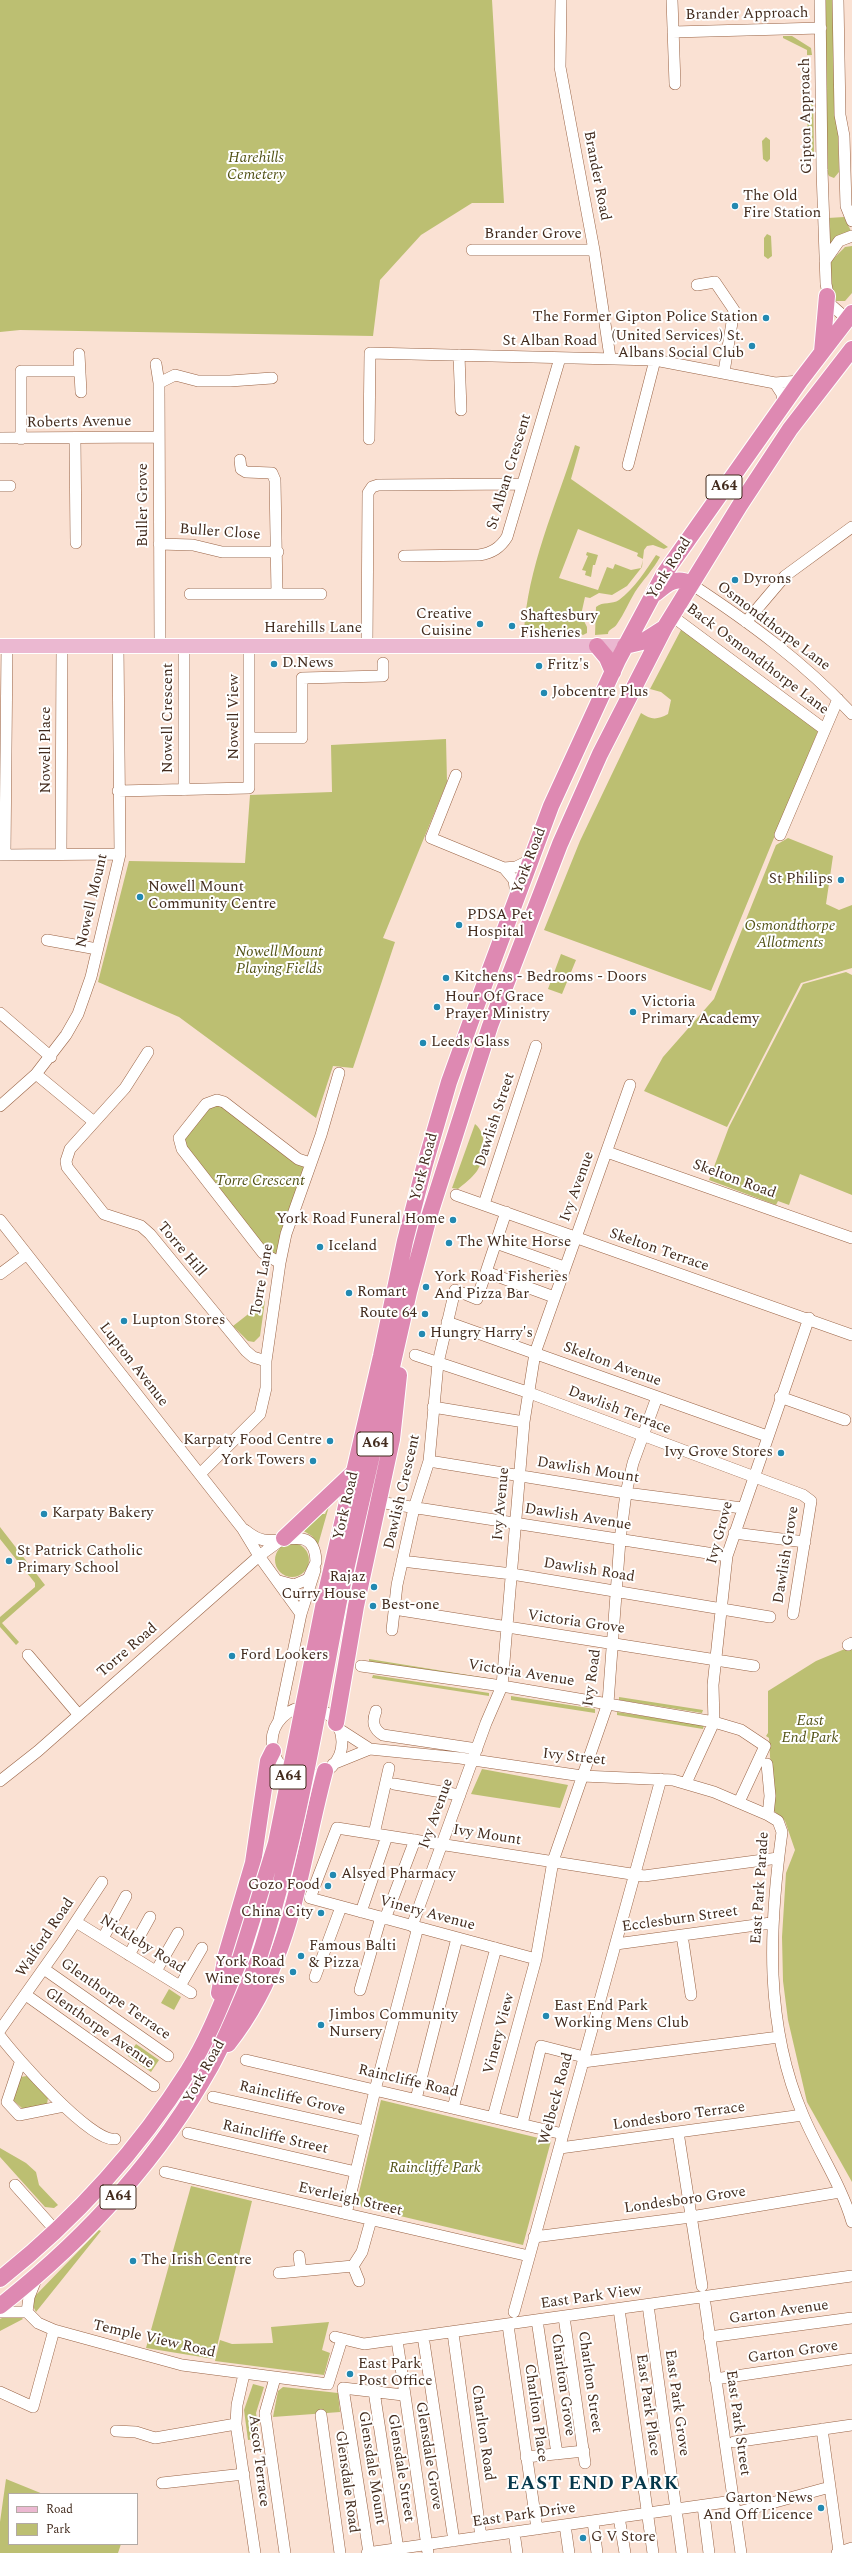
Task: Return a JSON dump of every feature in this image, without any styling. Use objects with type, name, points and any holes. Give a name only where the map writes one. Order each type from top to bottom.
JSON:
[{"type":"highway","points":[[822,352],[827,296]]},
{"type":"highway","name":"York Road","points":[[0,2306],[38,2276],[82,2235],[139,2172],[171,2131],[211,2065],[258,1961],[278,1901],[288,1857],[355,1471],[405,1241],[424,1168],[452,1075],[551,806],[625,646],[652,596],[674,560],[800,381],[850,317]]},
{"type":"highway","name":"York Road","points":[[0,2279],[56,2230],[100,2186],[152,2121],[188,2071],[212,2026],[240,1959],[276,1843],[333,1594],[429,1217],[490,1026],[528,923],[560,844],[600,754],[669,621],[790,429],[852,349]]},
{"type":"highway","points":[[652,596],[672,580],[682,580],[691,584]]},
{"type":"highway","points":[[625,646],[642,642],[669,621]]},
{"type":"highway","points":[[597,646],[607,658],[613,672]]},
{"type":"highway","points":[[338,1726],[338,1702],[356,1606],[385,1505],[409,1292]]},
{"type":"highway","name":"A64","points":[[280,1540],[355,1471]]},
{"type":"highway","points":[[212,2026],[226,1954],[253,1863],[268,1761],[273,1751]]},
{"type":"highway","points":[[211,2065],[246,2022],[262,1994],[281,1950],[306,1861],[329,1767]]},
{"type":"main road","name":"Harehills Lane","points":[[4,646],[625,646]]},
{"type":"street","name":"Brander Road","points":[[561,0],[560,67],[594,250],[610,357]]},
{"type":"street","points":[[672,0],[675,84]]},
{"type":"street","name":"Gipton Approach","points":[[820,0],[827,296]]},
{"type":"street","points":[[838,0],[840,115],[844,136],[846,206],[852,221]]},
{"type":"street","name":"Brander Approach","points":[[673,32],[821,28]]},
{"type":"street","points":[[825,261],[839,241],[852,236]]},
{"type":"street","name":"Brander Grove","points":[[472,250],[594,250]]},
{"type":"street","points":[[696,284],[715,282],[734,310],[724,372]]},
{"type":"street","points":[[827,296],[832,308],[850,317]]},
{"type":"street","name":"St Alban Road","points":[[370,439],[370,353],[560,358],[610,357],[655,360],[724,372],[775,383],[800,381]]},
{"type":"street","points":[[79,354],[81,392]]},
{"type":"street","points":[[460,356],[460,410]]},
{"type":"street","name":"St Alban Crescent","points":[[404,556],[479,555],[495,550],[507,537],[560,358]]},
{"type":"street","points":[[628,465],[655,360]]},
{"type":"street","name":"Buller Grove","points":[[156,364],[159,383],[158,437],[160,646]]},
{"type":"street","points":[[21,439],[21,371],[80,371]]},
{"type":"street","points":[[159,383],[175,375],[198,381],[230,381],[272,378]]},
{"type":"street","points":[[775,383],[782,394],[783,406]]},
{"type":"street","name":"Roberts Avenue","points":[[0,438],[158,437]]},
{"type":"street","points":[[75,438],[76,543]]},
{"type":"street","points":[[240,460],[241,469],[246,472],[272,473],[274,476]]},
{"type":"street","name":"Buller Close","points":[[277,463],[274,476],[278,552],[277,594]]},
{"type":"street","points":[[367,646],[368,493],[372,488],[378,485],[522,484]]},
{"type":"street","points":[[746,622],[785,576],[852,527]]},
{"type":"street","name":"Buller Close","points":[[159,544],[193,545],[222,552],[278,552]]},
{"type":"street","name":"Osmondthorpe Lane","points":[[691,584],[746,622],[806,668],[852,714]]},
{"type":"street","points":[[190,594],[321,594]]},
{"type":"street","name":"Back Osmondthorpe Lane","points":[[669,621],[824,729]]},
{"type":"street","points":[[4,646],[3,855],[120,854]]},
{"type":"street","name":"Nowell Place","points":[[61,854],[62,646]]},
{"type":"street","name":"Nowell Mount","points":[[0,1106],[36,1074],[50,1057],[78,1014],[92,977],[97,949],[120,854],[118,791],[118,646]]},
{"type":"street","name":"Nowell Crescent","points":[[184,646],[184,790]]},
{"type":"street","name":"Nowell View","points":[[184,790],[249,788],[251,738],[249,646]]},
{"type":"street","points":[[251,738],[302,738],[302,678],[383,676],[383,663]]},
{"type":"street","points":[[780,834],[838,699]]},
{"type":"street","points":[[456,775],[431,838],[504,868],[516,867],[530,860]]},
{"type":"street","points":[[118,791],[184,790]]},
{"type":"street","points":[[504,868],[514,880],[516,898]]},
{"type":"street","points":[[47,940],[97,949]]},
{"type":"street","points":[[0,1013],[50,1057]]},
{"type":"street","name":"Dawlish Street","points":[[484,1204],[536,1046]]},
{"type":"street","name":"Torre Hill","points":[[148,1052],[125,1088],[67,1155],[66,1161],[70,1172],[104,1214],[130,1221],[150,1234],[246,1351],[253,1357],[266,1360]]},
{"type":"street","name":"Torre Lane","points":[[200,1474],[260,1414],[266,1388],[266,1360],[280,1263],[286,1234],[339,1073]]},
{"type":"street","points":[[36,1074],[94,1122]]},
{"type":"street","name":"Ivy Avenue","points":[[346,2214],[415,1926],[442,1844],[502,1686],[524,1422],[527,1392],[535,1353],[564,1267],[576,1238],[630,1085]]},
{"type":"street","points":[[280,1263],[263,1253],[182,1149],[179,1138],[206,1104],[217,1100],[224,1102],[298,1159],[310,1164]]},
{"type":"street","name":"Skelton Road","points":[[607,1152],[852,1238]]},
{"type":"street","name":"Skelton Terrace","points":[[456,1195],[809,1318],[852,1335]]},
{"type":"street","points":[[506,1212],[486,1272],[554,1297]]},
{"type":"street","name":"Lupton Avenue","points":[[0,1220],[242,1528],[259,1556],[301,1614]]},
{"type":"street","points":[[496,1243],[564,1267]]},
{"type":"street","points":[[0,1274],[27,1254]]},
{"type":"street","name":"Dawlish Crescent","points":[[392,1630],[402,1561],[414,1508],[429,1461],[433,1436],[433,1407],[438,1363],[455,1290],[478,1299],[486,1272]]},
{"type":"street","name":"Ivy Grove","points":[[686,1783],[714,1722],[716,1660],[727,1556],[780,1397],[809,1318]]},
{"type":"street","name":"Skelton Avenue","points":[[447,1322],[767,1436]]},
{"type":"street","name":"Dawlish Terrace","points":[[415,1355],[527,1392],[803,1495],[812,1501]]},
{"type":"street","name":"Ivy Road","points":[[536,1959],[553,1862],[608,1703],[620,1540],[626,1493],[642,1436],[657,1397]]},
{"type":"street","points":[[780,1397],[845,1420]]},
{"type":"street","points":[[433,1407],[524,1422]]},
{"type":"street","name":"Dawlish Mount","points":[[429,1461],[626,1493],[742,1508]]},
{"type":"street","name":"Dawlish Grove","points":[[793,1614],[812,1501]]},
{"type":"street","name":"Dawlish Avenue","points":[[385,1505],[516,1523],[727,1556]]},
{"type":"street","name":"Lupton Avenue","points":[[242,1528],[253,1536],[264,1540],[300,1538],[311,1546],[316,1557],[314,1570]]},
{"type":"street","points":[[734,1533],[805,1542]]},
{"type":"street","points":[[271,1572],[268,1557],[280,1540]]},
{"type":"street","name":"Torre Road","points":[[0,1781],[259,1556],[280,1540]]},
{"type":"street","name":"Dawlish Road","points":[[402,1561],[512,1574],[616,1590],[721,1610],[770,1617]]},
{"type":"street","points":[[278,1582],[294,1585],[301,1583],[308,1579],[314,1570]]},
{"type":"street","points":[[279,1720],[285,1714],[299,1708],[321,1710],[338,1726],[342,1744],[339,1754],[329,1767],[308,1776],[291,1773],[278,1761],[273,1751],[272,1737],[279,1720],[301,1614],[314,1570]]},
{"type":"street","name":"Victoria Grove","points":[[394,1609],[754,1666]]},
{"type":"street","points":[[28,1655],[78,1714]]},
{"type":"street","name":"Victoria Avenue","points":[[361,1666],[608,1703],[714,1722],[741,1730],[765,1746],[738,1802]]},
{"type":"street","points":[[284,1691],[299,1708]]},
{"type":"street","name":"Ivy Street","points":[[376,1711],[374,1726],[377,1732],[383,1735],[582,1776],[661,1779],[686,1783],[738,1802],[768,1815]]},
{"type":"street","name":"Ivy Street","points":[[338,1726],[370,1749]]},
{"type":"street","name":"Ivy Street","points":[[329,1767],[370,1749],[475,1754]]},
{"type":"street","name":"East Park Parade","points":[[767,1764],[770,1796],[768,1815],[780,1826],[772,1923],[772,1980],[779,2036],[803,2115],[851,2217]]},
{"type":"street","points":[[374,1834],[389,1768]]},
{"type":"street","name":"Welbeck Road","points":[[514,2312],[661,1779]]},
{"type":"street","points":[[394,1784],[460,1795]]},
{"type":"street","name":"Ivy Mount","points":[[310,1898],[337,1828],[635,1874],[658,1874],[778,1858]]},
{"type":"street","points":[[361,1912],[387,1836]]},
{"type":"street","points":[[360,1990],[383,1918],[415,1840]]},
{"type":"street","name":"Walford Road","points":[[0,2030],[44,1969],[102,1882]]},
{"type":"street","points":[[102,1938],[126,1896]]},
{"type":"street","name":"Vinery Avenue","points":[[310,1898],[536,1959]]},
{"type":"street","points":[[315,1977],[341,1907]]},
{"type":"street","points":[[129,1955],[150,1917]]},
{"type":"street","name":"Nickleby Road","points":[[76,1922],[191,1993]]},
{"type":"street","name":"Ecclesburn Street","points":[[616,1944],[772,1923]]},
{"type":"street","points":[[156,1971],[178,1932]]},
{"type":"street","points":[[682,1935],[691,1995]]},
{"type":"street","points":[[416,2099],[457,1938]]},
{"type":"street","points":[[180,1986],[202,1948]]},
{"type":"street","points":[[453,2108],[496,1948]]},
{"type":"street","name":"Vinery View","points":[[493,2117],[536,1959]]},
{"type":"street","name":"Glenthorpe Terrace","points":[[44,1969],[168,2056]]},
{"type":"street","name":"Glenthorpe Avenue","points":[[26,1995],[154,2086]]},
{"type":"street","points":[[0,2036],[20,2063],[64,2106],[106,2138],[115,2139]]},
{"type":"street","points":[[522,2124],[541,2046],[583,2060],[779,2036]]},
{"type":"street","name":"Raincliffe Road","points":[[246,2060],[563,2134]]},
{"type":"street","points":[[20,2063],[7,2102],[19,2115],[64,2106]]},
{"type":"street","name":"Raincliffe Grove","points":[[213,2097],[365,2131]]},
{"type":"street","name":"Londesboro Terrace","points":[[560,2148],[803,2115]]},
{"type":"street","name":"East Park Street","points":[[678,2132],[741,2553]]},
{"type":"street","name":"Raincliffe Street","points":[[188,2134],[356,2172]]},
{"type":"street","name":"Everleigh Street","points":[[164,2172],[529,2256]]},
{"type":"street","points":[[15,2185],[56,2230]]},
{"type":"street","name":"Londesboro Grove","points":[[534,2237],[691,2217],[840,2192]]},
{"type":"street","points":[[353,2266],[362,2252],[371,2220]]},
{"type":"street","points":[[299,2256],[301,2271]]},
{"type":"street","points":[[278,2274],[353,2266]]},
{"type":"street","points":[[353,2266],[358,2281]]},
{"type":"street","points":[[0,2312],[26,2312],[29,2297],[38,2276]]},
{"type":"street","name":"East Park View","points":[[328,2384],[338,2338],[364,2344],[453,2333],[648,2305],[703,2292],[852,2276]]},
{"type":"street","name":"East Park Grove","points":[[648,2305],[682,2553]]},
{"type":"street","name":"East Park Place","points":[[619,2309],[653,2553]]},
{"type":"street","name":"Temple View Road","points":[[26,2312],[38,2323],[54,2330],[182,2365],[328,2384]]},
{"type":"street","name":"Charlton Street","points":[[564,2317],[585,2463]]},
{"type":"street","name":"Garton Avenue","points":[[709,2337],[852,2318]]},
{"type":"street","name":"Charlton Grove","points":[[537,2320],[557,2454]]},
{"type":"street","name":"Charlton Place","points":[[508,2325],[537,2529]]},
{"type":"street","points":[[0,2392],[33,2407],[54,2330]]},
{"type":"street","name":"Charlton Road","points":[[453,2333],[481,2537]]},
{"type":"street","points":[[423,2336],[454,2541]]},
{"type":"street","name":"Glensdale Grove","points":[[397,2340],[427,2549]]},
{"type":"street","name":"Garton Grove","points":[[715,2379],[852,2359]]},
{"type":"street","name":"Ascot Terrace","points":[[244,2374],[237,2405],[236,2424],[255,2553]]},
{"type":"street","points":[[275,2378],[265,2413],[285,2553]]},
{"type":"street","name":"Glensdale Mount","points":[[368,2553],[343,2388],[374,2391]]},
{"type":"street","points":[[374,2391],[404,2395]]},
{"type":"street","name":"Glensdale Street","points":[[374,2391],[398,2549]]},
{"type":"street","name":"Glensdale Road","points":[[321,2415],[340,2553]]},
{"type":"street","points":[[116,2431],[136,2432],[155,2438],[236,2424]]},
{"type":"street","points":[[734,2442],[852,2425]]},
{"type":"street","points":[[822,2429],[838,2553],[852,2548]]},
{"type":"street","name":"Charlton Street","points":[[526,2456],[584,2452]]},
{"type":"street","points":[[162,2483],[244,2474]]},
{"type":"street","points":[[735,2513],[830,2487]]},
{"type":"street","name":"East Park Drive","points":[[368,2553],[398,2549],[427,2549],[454,2541],[733,2501]]},
{"type":"street","points":[[703,2506],[709,2553]]},
{"type":"street","points":[[619,2517],[625,2553]]},
{"type":"street","points":[[593,2521],[598,2553]]},
{"type":"street","points":[[565,2525],[569,2553]]},
{"type":"street","points":[[514,2532],[517,2553]]},
{"type":"green space","name":"Harehills Cemetery","points":[[0,0],[492,0],[504,203],[472,203],[421,235],[380,280],[373,336],[20,330],[0,332]]},
{"type":"green space","points":[[823,0],[835,0],[839,172],[834,178],[829,176],[827,172]]},
{"type":"green space","points":[[783,36],[792,36],[811,48],[812,55],[807,55],[807,50],[783,38]]},
{"type":"green space","points":[[807,99],[813,99],[814,152],[808,152]]},
{"type":"green space","points":[[766,137],[770,140],[770,159],[767,162],[763,159],[762,141]]},
{"type":"green space","points":[[844,217],[852,233],[828,249],[828,218]]},
{"type":"green space","points":[[767,234],[771,236],[772,256],[768,259],[764,256],[764,238]]},
{"type":"green space","points":[[852,246],[852,293],[845,301],[836,301],[830,294],[830,262],[845,247]]},
{"type":"green space","points":[[575,445],[580,447],[571,479],[668,547],[664,549],[653,545],[647,546],[644,550],[643,559],[637,556],[638,553],[578,529],[559,578],[598,590],[607,567],[613,569],[615,564],[631,570],[641,568],[643,560],[642,567],[627,586],[612,595],[599,593],[590,598],[585,597],[581,615],[587,627],[587,633],[583,635],[573,631],[524,633],[526,609],[536,561]]},
{"type":"green space","points":[[587,552],[598,555],[595,565],[593,565],[591,577],[585,575],[586,571],[582,570],[588,556],[586,555]]},
{"type":"green space","points":[[656,555],[660,557],[635,592],[616,626],[609,631],[608,634],[595,635],[596,607],[619,600],[625,595],[640,579]]},
{"type":"green space","points":[[682,628],[818,731],[711,991],[544,930],[580,841],[641,713],[648,717],[654,718],[668,714],[671,700],[661,692],[650,689]]},
{"type":"green space","name":"Nowell Mount Playing Fields","points":[[446,739],[447,782],[383,938],[395,942],[353,1068],[333,1066],[316,1118],[179,1017],[98,982],[129,861],[245,863],[250,795],[332,792],[331,745]]},
{"type":"green space","name":"Osmondthorpe Allotments","points":[[788,838],[833,856],[826,904],[839,910],[852,905],[852,968],[801,983],[727,1127],[644,1091],[663,1057],[714,999],[776,845]]},
{"type":"green space","points":[[561,954],[576,960],[562,994],[548,989]]},
{"type":"green space","points":[[846,972],[852,975],[852,1195],[800,1174],[789,1205],[778,1201],[776,1205],[709,1180],[729,1127],[803,984]]},
{"type":"green space","name":"Torre Crescent","points":[[213,1100],[310,1163],[286,1234],[273,1261],[179,1138]]},
{"type":"green space","points":[[475,1124],[482,1134],[484,1147],[480,1166],[477,1171],[458,1189],[452,1188]]},
{"type":"green space","points":[[265,1301],[260,1336],[254,1342],[248,1341],[233,1326]]},
{"type":"green space","points":[[331,1499],[318,1545],[312,1536],[302,1530],[321,1514],[325,1514]]},
{"type":"green space","points":[[0,1527],[45,1585],[2,1623],[19,1642],[16,1645],[0,1627],[0,1617],[35,1587],[35,1583],[0,1539]]},
{"type":"green space","points":[[292,1543],[304,1548],[309,1560],[304,1572],[292,1577],[280,1572],[275,1560],[280,1548]]},
{"type":"green space","name":"East End Park","points":[[852,1646],[852,2182],[807,2102],[788,2020],[783,1981],[782,1937],[786,1873],[795,1850],[785,1821],[773,1810],[769,1738],[766,1736],[768,1733],[768,1691],[816,1661]]},
{"type":"green space","points":[[369,1659],[493,1679],[493,1682],[369,1663]]},
{"type":"green space","points":[[373,1675],[489,1693],[489,1696],[372,1678]]},
{"type":"green space","points":[[511,1696],[595,1709],[595,1713],[511,1700]]},
{"type":"green space","points":[[619,1697],[703,1710],[702,1713],[619,1700]]},
{"type":"green space","points":[[617,1712],[704,1725],[703,1729],[617,1715]]},
{"type":"green space","points":[[482,1769],[568,1785],[560,1808],[471,1794]]},
{"type":"green space","points":[[169,1989],[181,1997],[174,2010],[161,2003]]},
{"type":"green space","points":[[136,2044],[159,2060],[151,2072],[128,2056]]},
{"type":"green space","points":[[27,2076],[48,2097],[47,2105],[23,2109],[13,2100],[20,2077]]},
{"type":"green space","name":"Raincliffe Park","points":[[381,2100],[551,2141],[523,2245],[362,2207],[357,2201]]},
{"type":"green space","points":[[0,2148],[26,2163],[36,2172],[39,2185],[58,2205],[54,2208],[45,2207],[0,2157]]},
{"type":"green space","points":[[191,2186],[252,2201],[214,2359],[146,2348]]},
{"type":"green space","points":[[99,2230],[101,2231],[36,2312],[32,2304],[35,2296]]},
{"type":"green space","points":[[4,2317],[21,2317],[23,2319],[0,2331],[0,2319]]},
{"type":"green space","points":[[329,2322],[322,2350],[330,2353],[324,2375],[215,2361],[220,2340],[232,2344],[273,2343],[271,2327]]},
{"type":"green space","points":[[253,2384],[264,2387],[256,2413],[260,2438],[248,2440],[244,2410]]},
{"type":"green space","points":[[283,2387],[338,2393],[340,2412],[273,2417],[278,2391]]},
{"type":"green space","points":[[6,2479],[41,2493],[8,2493],[8,2545],[121,2545],[118,2553],[0,2553],[0,2522]]},
{"type":"place","name":"The Old Fire Station","points":[[735,206]]},
{"type":"place","name":"The Former Gipton Police Station","points":[[766,318]]},
{"type":"place","name":"(United Services) St. Albans Social Club","points":[[752,346]]},
{"type":"place","name":"Dyrons","points":[[735,580]]},
{"type":"place","name":"Creative Cuisine","points":[[480,624]]},
{"type":"place","name":"Shaftesbury Fisheries","points":[[512,626]]},
{"type":"place","name":"D.News","points":[[274,664]]},
{"type":"place","name":"Fritz's","points":[[539,666]]},
{"type":"place","name":"Jobcentre Plus","points":[[544,693]]},
{"type":"place","name":"St Philips","points":[[841,880]]},
{"type":"place","name":"Nowell Mount Community Centre","points":[[140,897]]},
{"type":"place","name":"PDSA Pet Hospital","points":[[459,925]]},
{"type":"place","name":"Kitchens - Bedrooms - Doors","points":[[446,978]]},
{"type":"place","name":"Hour Of Grace Prayer Ministry","points":[[437,1007]]},
{"type":"place","name":"Victoria Primary Academy","points":[[633,1012]]},
{"type":"place","name":"Leeds Glass","points":[[423,1043]]},
{"type":"place","name":"York Road Funeral Home","points":[[453,1220]]},
{"type":"place","name":"The White Horse","points":[[449,1243]]},
{"type":"place","name":"Iceland","points":[[320,1247]]},
{"type":"place","name":"York Road Fisheries And Pizza Bar","points":[[426,1287]]},
{"type":"place","name":"Romart","points":[[349,1293]]},
{"type":"place","name":"Route 64","points":[[425,1314]]},
{"type":"place","name":"Lupton Stores","points":[[124,1321]]},
{"type":"place","name":"Hungry Harry's","points":[[422,1334]]},
{"type":"place","name":"Karpaty Food Centre","points":[[330,1441]]},
{"type":"place","name":"Ivy Grove Stores","points":[[781,1453]]},
{"type":"place","name":"York Towers","points":[[313,1461]]},
{"type":"place","name":"Karpaty Bakery","points":[[44,1514]]},
{"type":"place","name":"St Patrick Catholic Primary School","points":[[9,1561]]},
{"type":"place","name":"Rajaz Curry House","points":[[374,1587]]},
{"type":"place","name":"Best-one","points":[[373,1606]]},
{"type":"place","name":"Ford Lookers","points":[[232,1656]]},
{"type":"place","name":"Alsyed Pharmacy","points":[[333,1875]]},
{"type":"place","name":"Gozo Food","points":[[328,1886]]},
{"type":"place","name":"China City","points":[[321,1913]]},
{"type":"place","name":"Famous Balti & Pizza","points":[[301,1956]]},
{"type":"place","name":"York Road Wine Stores","points":[[293,1972]]},
{"type":"place","name":"East End Park Working Mens Club","points":[[546,2016]]},
{"type":"place","name":"Jimbos Community Nursery","points":[[321,2025]]},
{"type":"place","name":"The Irish Centre","points":[[133,2261]]},
{"type":"place","name":"East Park Post Office","points":[[350,2374]]},
{"type":"place","name":"Garton News And Off Licence","points":[[821,2508]]},
{"type":"place","name":"G V Store","points":[[583,2538]]},
{"type":"district","name":"EAST END PARK","points":[[593,2485]]}]
